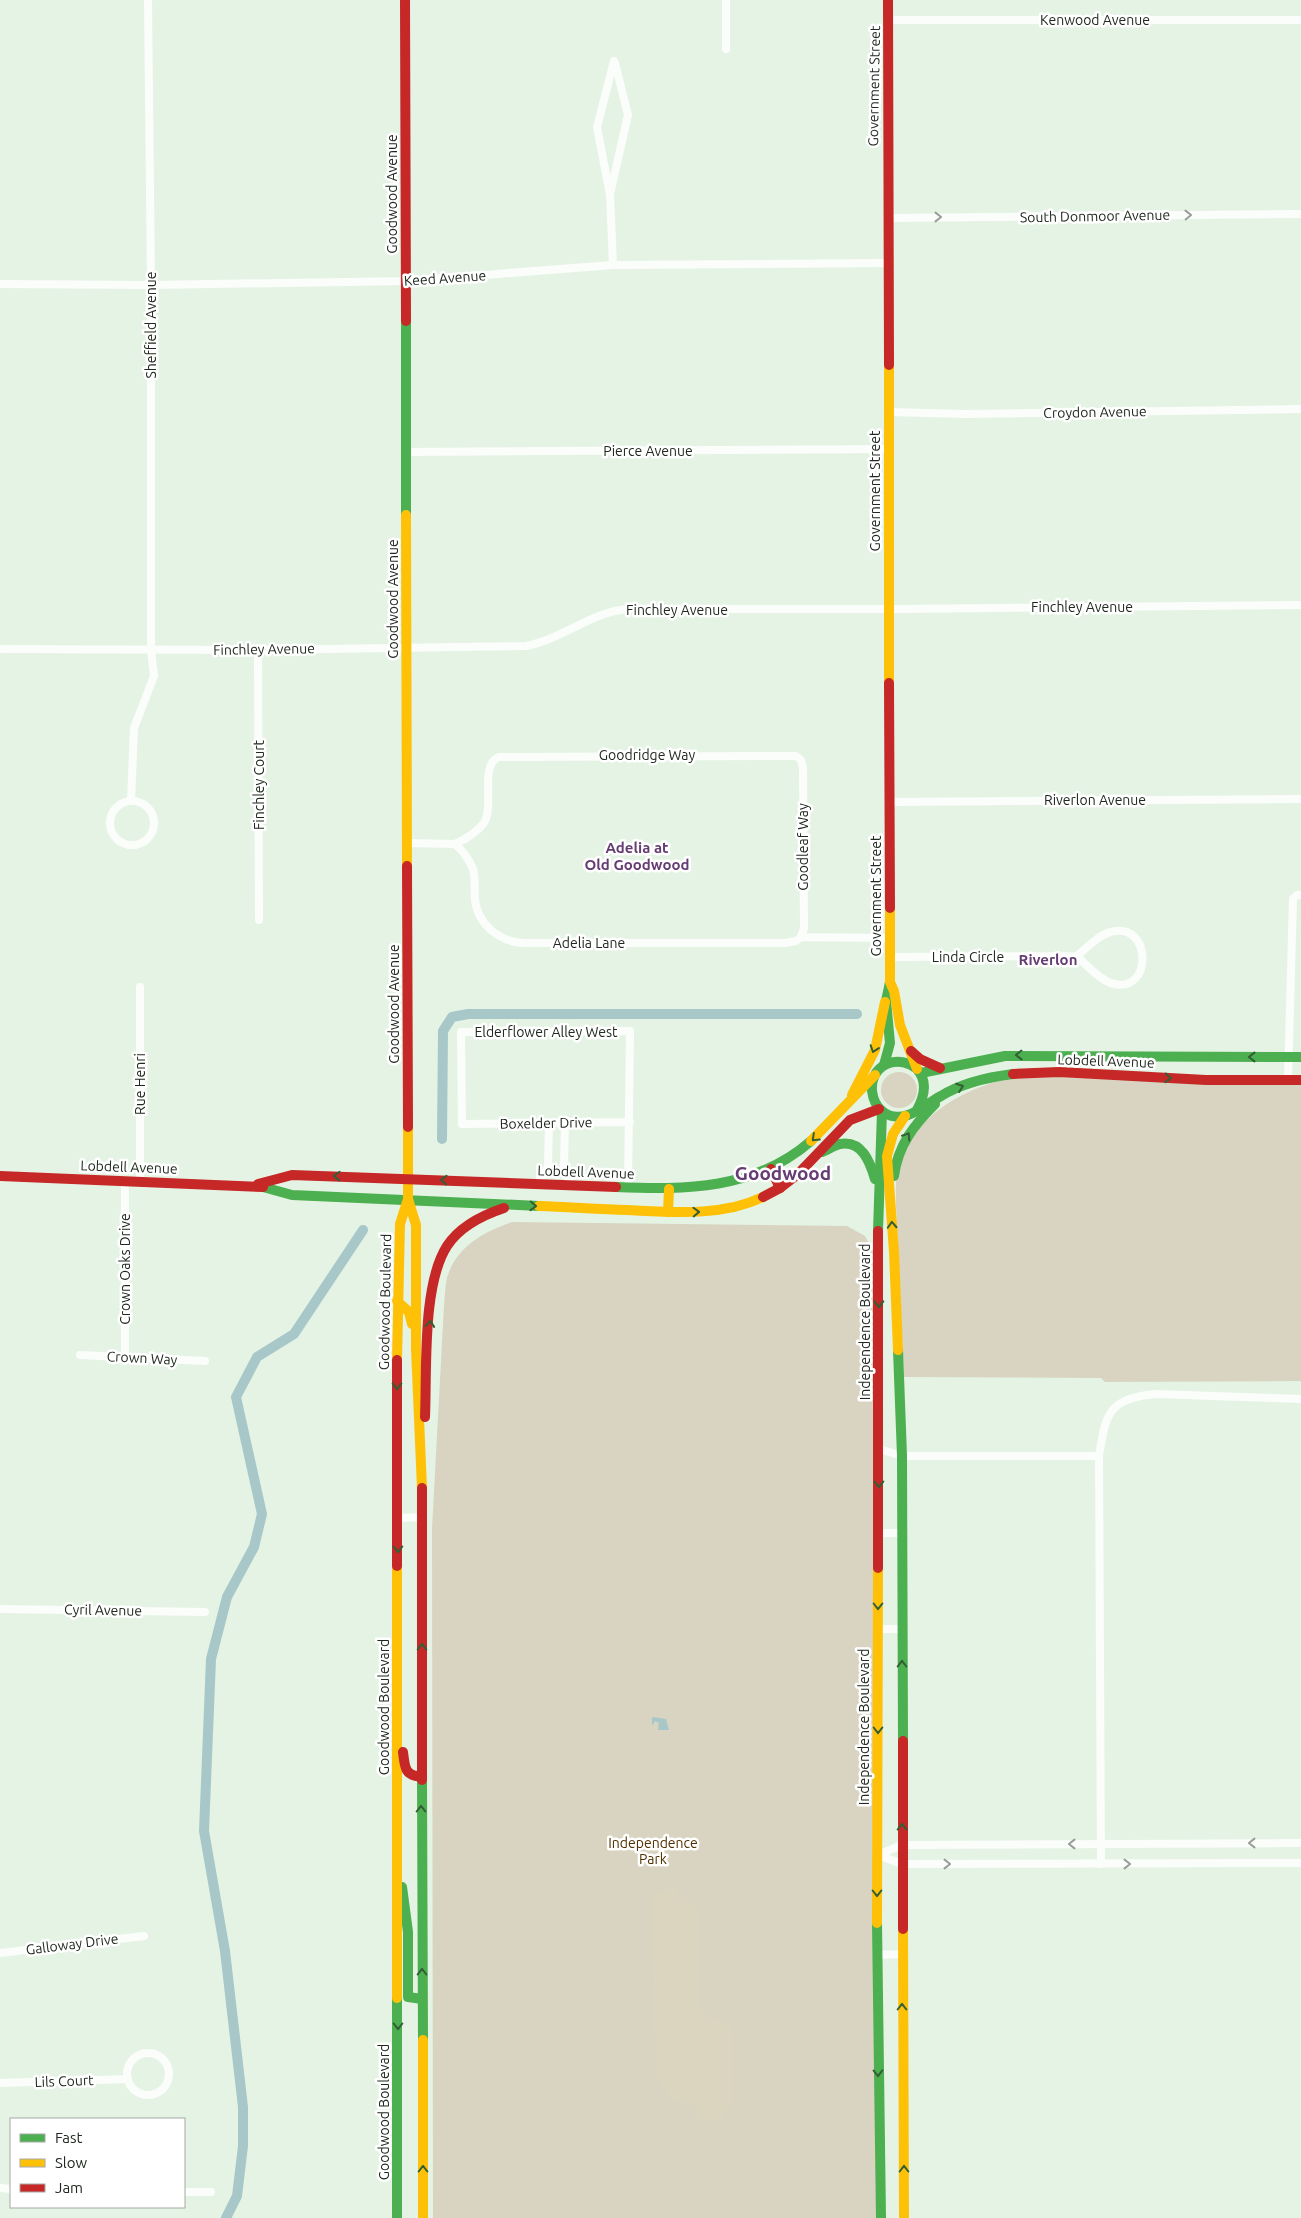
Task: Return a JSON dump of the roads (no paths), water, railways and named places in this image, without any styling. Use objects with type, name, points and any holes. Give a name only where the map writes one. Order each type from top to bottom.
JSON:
[{"type":"main road","name":"Goodwood Avenue","points":[[405,0],[408,1199]]},
{"type":"main road","name":"Government Street","points":[[888,0],[890,982],[894,990],[900,1025],[908,1049],[919,1071]]},
{"type":"main road","name":"Government Street","points":[[884,1066],[888,1054],[890,1036],[885,990],[890,982]]},
{"type":"main road","points":[[849,1103],[875,1050],[885,1002]]},
{"type":"main road","points":[[908,1049],[920,1058],[940,1068]]},
{"type":"main road","name":"Lobdell Avenue","points":[[919,1071],[1004,1056],[1301,1057]]},
{"type":"main road","points":[[898,1061],[906,1062],[919,1071],[926,1083],[926,1091],[925,1098],[917,1110],[905,1116],[891,1116],[880,1110],[871,1088],[875,1075],[884,1066],[898,1061]]},
{"type":"main road","name":"Lobdell Avenue","points":[[917,1110],[940,1095],[979,1080],[1025,1073],[1301,1080]]},
{"type":"main road","name":"Lobdell Avenue","points":[[256,1184],[292,1175],[669,1189],[711,1187],[733,1183],[770,1170],[812,1142],[875,1075]]},
{"type":"main road","points":[[890,1199],[894,1167],[901,1146],[911,1129],[940,1095]]},
{"type":"main road","name":"Lobdell Avenue","points":[[0,1176],[256,1184],[292,1195],[408,1199],[450,1203],[668,1212],[709,1211],[731,1208],[752,1202],[780,1188],[819,1153],[832,1136],[850,1120],[880,1110]]},
{"type":"main road","points":[[878,1190],[880,1110]]},
{"type":"main road","points":[[890,1199],[888,1148],[892,1134],[905,1116]]},
{"type":"main road","points":[[819,1153],[838,1144],[858,1147],[863,1151],[871,1164],[878,1190]]},
{"type":"main road","points":[[770,1170],[780,1188]]},
{"type":"main road","points":[[668,1212],[669,1189]]},
{"type":"main road","name":"Independence Boulevard","points":[[878,1190],[877,1955],[881,2218]]},
{"type":"main road","points":[[408,1199],[416,1225],[416,1349],[422,1478],[423,2218]]},
{"type":"main road","name":"Goodwood Boulevard","points":[[397,2218],[397,1301],[400,1224],[408,1199]]},
{"type":"main road","name":"Independence Boulevard","points":[[890,1199],[894,1252],[902,1456],[904,2218]]},
{"type":"main road","points":[[422,1478],[434,1280],[447,1246],[465,1227],[488,1212],[513,1206]]},
{"type":"main road","points":[[397,1301],[409,1312],[416,1349]]},
{"type":"main road","points":[[398,1726],[406,1770],[412,1776],[421,1777]]},
{"type":"main road","points":[[398,1875],[405,1902],[408,1997],[422,1999]]},
{"type":"street","name":"Sheffield Avenue","points":[[131,801],[134,728],[154,676],[151,650],[151,285],[148,0]]},
{"type":"street","points":[[726,0],[726,49]]},
{"type":"street","name":"Kenwood Avenue","points":[[888,20],[1301,20]]},
{"type":"street","points":[[610,195],[628,115],[614,61],[596,127],[610,195],[613,266]]},
{"type":"street","name":"South Donmoor Avenue","points":[[889,218],[1301,214]]},
{"type":"street","name":"Keed Avenue","points":[[0,284],[151,285],[406,281],[613,266],[889,263]]},
{"type":"street","name":"Croydon Avenue","points":[[889,412],[966,414],[1301,409]]},
{"type":"street","name":"Pierce Avenue","points":[[406,452],[889,449]]},
{"type":"street","name":"Finchley Avenue","points":[[0,649],[258,650],[534,644],[556,638],[600,615],[618,610],[1301,605]]},
{"type":"street","name":"Finchley Court","points":[[258,650],[259,920]]},
{"type":"street","name":"Goodridge Way","points":[[455,844],[472,834],[486,818],[489,806],[489,766],[495,758],[505,755],[790,755],[799,757]]},
{"type":"street","name":"Goodleaf Way","points":[[799,757],[803,768],[804,928],[801,937]]},
{"type":"street","name":"Riverlon Avenue","points":[[890,802],[1301,799]]},
{"type":"street","points":[[131,801],[140,803],[148,809],[153,818],[150,836],[142,843],[132,846],[123,844],[115,838],[110,829],[110,819],[114,810],[121,804],[131,801]]},
{"type":"street","points":[[408,843],[455,844]]},
{"type":"street","name":"Adelia Lane","points":[[455,844],[467,856],[474,871],[475,900],[482,920],[487,927],[510,941],[524,943],[785,942],[801,937],[890,938]]},
{"type":"street","points":[[1288,1080],[1293,899],[1297,895],[1301,895]]},
{"type":"street","points":[[1111,932],[1122,932],[1137,939],[1142,950],[1141,971],[1133,980],[1124,984],[1113,984],[1077,956],[1097,939],[1111,932]]},
{"type":"street","name":"Linda Circle","points":[[890,957],[1077,956]]},
{"type":"street","name":"Rue Henri","points":[[140,987],[140,1181]]},
{"type":"street","name":"Elderflower Alley West","points":[[462,1124],[461,1032],[630,1031],[630,1122]]},
{"type":"street","points":[[628,1187],[630,1122]]},
{"type":"street","name":"Boxelder Drive","points":[[462,1124],[630,1122]]},
{"type":"street","points":[[537,1184],[548,1167],[549,1123]]},
{"type":"street","points":[[565,1123],[564,1169],[571,1185]]},
{"type":"street","name":"Crown Oaks Drive","points":[[125,1357],[126,1181]]},
{"type":"street","name":"Crown Way","points":[[80,1355],[205,1361]]},
{"type":"street","points":[[1101,1864],[1098,1456],[1104,1424],[1113,1407],[1134,1396],[1155,1394],[1301,1399]]},
{"type":"street","points":[[879,1449],[902,1456],[1098,1456]]},
{"type":"street","points":[[398,1518],[422,1517]]},
{"type":"street","points":[[879,1533],[902,1533]]},
{"type":"street","name":"Cyril Avenue","points":[[0,1609],[205,1612]]},
{"type":"street","points":[[878,1629],[902,1629]]},
{"type":"street","points":[[878,1855],[902,1845],[1301,1842]]},
{"type":"street","points":[[878,1855],[902,1864],[1301,1863]]},
{"type":"street","name":"Galloway Drive","points":[[0,1953],[144,1936]]},
{"type":"street","points":[[877,1955],[902,1954]]},
{"type":"street","points":[[144,2054],[160,2057],[168,2070],[165,2086],[160,2092],[152,2095],[136,2092],[128,2079],[131,2063],[136,2057],[144,2054]]},
{"type":"street","name":"Lils Court","points":[[0,2083],[128,2079]]},
{"type":"street","points":[[185,2192],[211,2192]]},
{"type":"water","points":[[652,1717],[666,1719],[669,1730],[658,1730],[659,1723],[655,1721],[652,1726]]},
{"type":"waterway","points":[[442,1139],[443,1031],[452,1017],[468,1014],[857,1014]]},
{"type":"waterway","points":[[226,2218],[237,2196],[243,2146],[243,2107],[225,1951],[204,1831],[211,1659],[227,1597],[254,1547],[262,1514],[236,1397],[257,1357],[294,1334],[363,1230]]},
{"type":"district","name":"Adelia at Old Goodwood","points":[[637,856]]},
{"type":"district","name":"Riverlon","points":[[1048,959]]},
{"type":"district","name":"Goodwood","points":[[783,1173]]},
{"type":"park label","name":"Independence Park","points":[[653,1852]]}]
